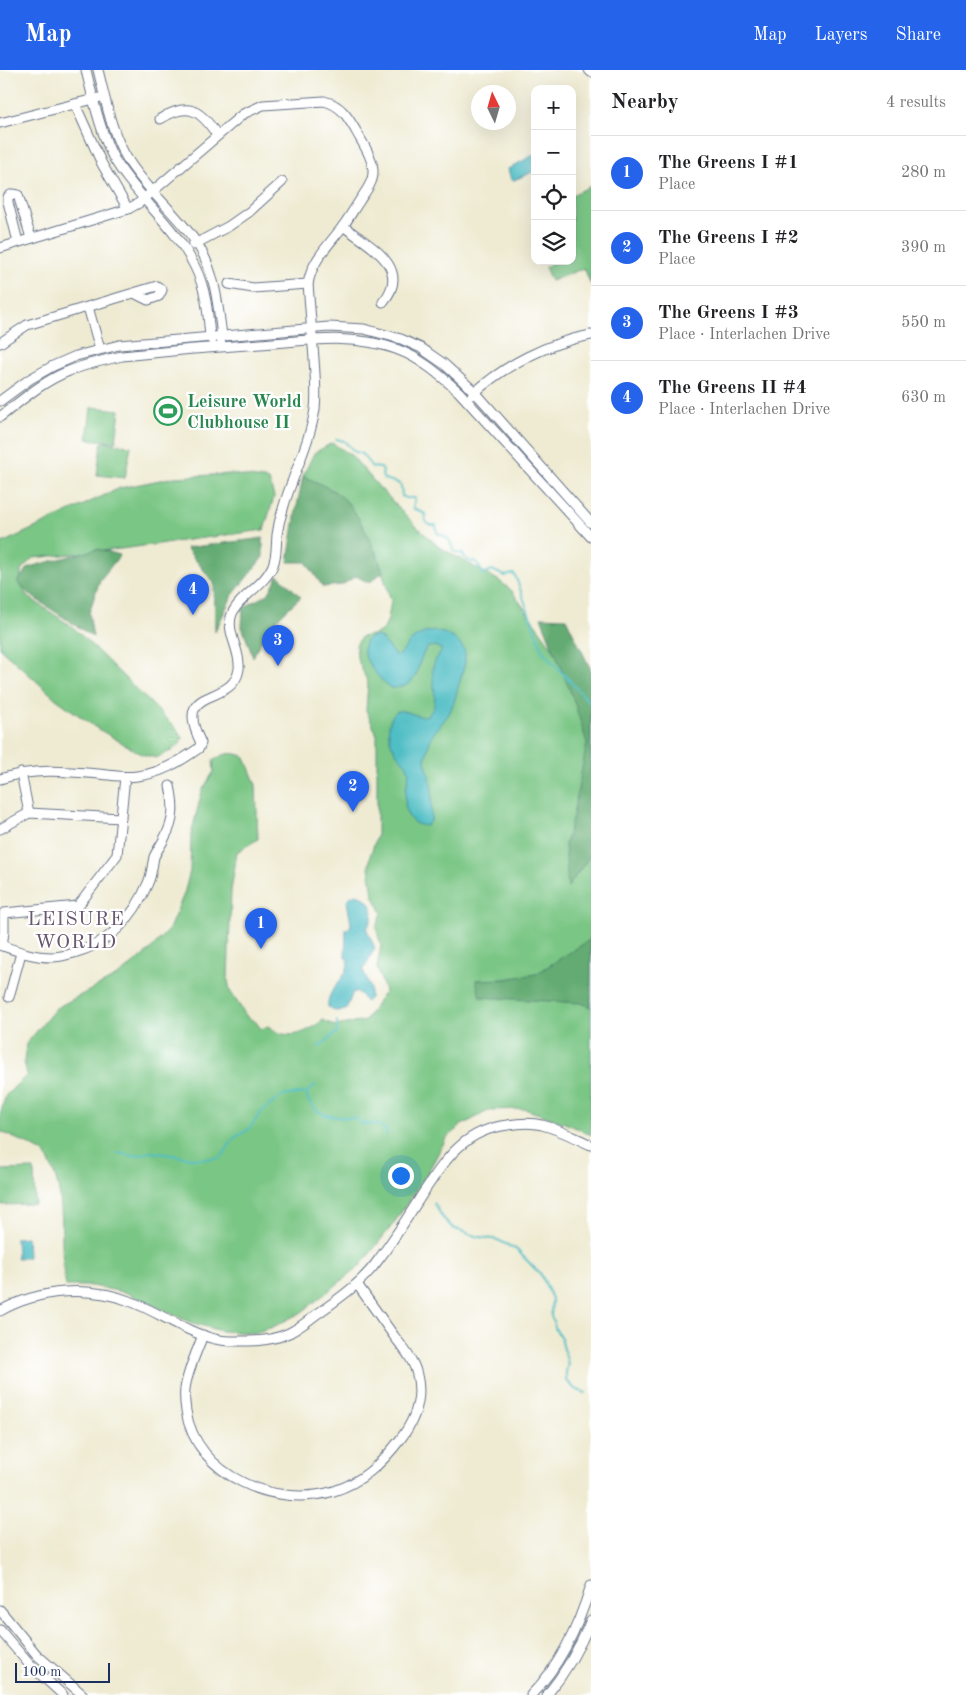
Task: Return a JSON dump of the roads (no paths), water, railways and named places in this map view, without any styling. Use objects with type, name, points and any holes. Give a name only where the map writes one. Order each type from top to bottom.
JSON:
[{"type":"street","points":[[86,70],[106,142],[113,157],[129,180],[186,249],[195,267],[207,299],[210,337],[218,348]]},
{"type":"street","points":[[98,70],[119,143],[136,172],[197,243],[207,263],[214,284],[222,336],[218,348]]},
{"type":"street","points":[[0,123],[105,96]]},
{"type":"street","points":[[0,248],[128,209],[144,198],[242,114],[263,105],[324,101],[333,103],[348,118],[365,146],[372,163],[373,171],[369,186],[343,226],[316,260],[310,273],[308,284],[316,392],[309,432],[283,507],[278,528],[276,556],[266,578],[236,607],[231,616],[231,629],[240,661],[238,672],[231,684],[220,692],[202,700],[194,709],[193,724],[202,743],[199,748],[159,771],[141,776],[58,770],[21,773],[0,779]]},
{"type":"street","points":[[75,104],[102,164],[128,209]]},
{"type":"street","points":[[160,119],[172,111],[189,109],[196,112],[212,126],[217,136]]},
{"type":"street","points":[[186,249],[236,222],[282,182]]},
{"type":"street","points":[[18,242],[8,202],[8,197],[11,194],[15,193],[18,195],[31,238]]},
{"type":"street","points":[[343,226],[387,260],[392,270],[393,284],[390,294],[383,302]]},
{"type":"street","points":[[229,284],[253,288],[308,284]]},
{"type":"street","points":[[0,343],[27,325],[134,293]]},
{"type":"street","points":[[88,307],[100,349]]},
{"type":"street","points":[[0,401],[30,379],[53,366],[76,356],[119,345],[311,328],[364,329],[401,339],[421,348],[444,364],[475,392],[591,523]]},
{"type":"street","points":[[467,400],[493,377],[510,366],[551,347],[591,335]]},
{"type":"street","points":[[0,417],[37,389],[57,377],[80,367],[122,356],[312,340],[364,341],[396,349],[416,358],[438,374],[467,400],[591,537]]},
{"type":"street","points":[[21,773],[29,813]]},
{"type":"street","points":[[125,776],[117,855],[78,906],[2,913],[4,924],[1,945],[21,953],[54,957],[82,951],[108,938],[128,918],[148,884],[157,850],[172,822],[174,807],[170,786]]},
{"type":"street","points":[[0,829],[29,813],[121,818]]},
{"type":"street","points":[[9,997],[21,953]]},
{"type":"street","points":[[0,1311],[44,1294],[93,1292],[131,1301],[213,1339],[234,1342],[277,1338],[298,1328],[357,1284],[379,1259],[445,1160],[456,1148],[480,1132],[499,1126],[522,1123],[542,1125],[591,1146]]},
{"type":"street","points":[[203,1335],[184,1390],[188,1418],[200,1448],[215,1465],[233,1477],[269,1493],[295,1496],[333,1491],[356,1482],[374,1470],[387,1456],[404,1435],[414,1418],[420,1388],[417,1373],[410,1358],[357,1284]]},
{"type":"street","points":[[531,1695],[557,1662],[572,1635],[585,1606],[591,1585]]},
{"type":"street","points":[[0,1610],[37,1655],[80,1694]]},
{"type":"street","points":[[547,1695],[567,1669],[591,1620]]},
{"type":"street","points":[[0,1630],[29,1664],[63,1695]]},
{"type":"street","points":[[572,1635],[591,1648]]},
{"type":"water","points":[[531,156],[531,173],[511,180],[508,169]]},
{"type":"water","points":[[436,631],[455,639],[462,646],[465,652],[465,663],[454,702],[449,714],[431,737],[425,760],[432,788],[431,821],[426,826],[413,822],[407,813],[405,795],[409,771],[407,765],[392,744],[389,726],[393,714],[398,711],[423,716],[431,711],[435,699],[432,672],[435,660],[442,650],[435,646],[428,647],[423,653],[416,673],[409,684],[390,688],[371,667],[364,653],[364,647],[369,638],[380,637],[397,656],[415,638],[427,632]]},
{"type":"water","points":[[356,894],[366,900],[371,906],[373,914],[367,930],[375,948],[363,970],[370,987],[370,998],[366,1002],[359,993],[353,992],[346,1010],[335,1011],[328,1007],[328,1000],[348,966],[348,959],[345,958],[346,929],[349,929],[351,924],[347,901]]},
{"type":"water","points":[[27,1237],[28,1257],[17,1258],[16,1238]]},
{"type":"waterway","points":[[336,439],[344,441],[355,452],[361,453],[372,467],[381,468],[384,479],[398,483],[401,486],[402,496],[415,498],[413,508],[425,514],[426,522],[430,525],[436,525],[437,533],[448,539],[453,551],[463,554],[471,562],[475,561],[483,574],[492,570],[505,576],[515,575],[543,652],[591,704]]},
{"type":"waterway","points":[[319,1047],[337,1032],[337,1021]]},
{"type":"waterway","points":[[306,1093],[315,1085]]},
{"type":"waterway","points":[[118,1153],[134,1156],[151,1152],[199,1159],[221,1158],[234,1138],[249,1129],[262,1111],[282,1096],[306,1093],[309,1101],[319,1112],[332,1117],[356,1118],[361,1124],[379,1124],[387,1135]]},
{"type":"waterway","points":[[434,1203],[443,1218],[453,1228],[475,1236],[498,1240],[517,1250],[542,1276],[552,1299],[551,1316],[561,1338],[568,1364],[566,1380],[575,1389],[586,1393]]},
{"type":"place","name":"Leisure World Clubhouse II","points":[[168,411]]},
{"type":"place","name":"The Greens II #4","points":[[193,615]]},
{"type":"place","name":"The Greens I #3","points":[[278,666]]},
{"type":"place","name":"The Greens I #2","points":[[353,812]]},
{"type":"place","name":"The Greens I #1","points":[[261,949]]},
{"type":"district","name":"LEISURE WORLD","points":[[76,930]]}]
